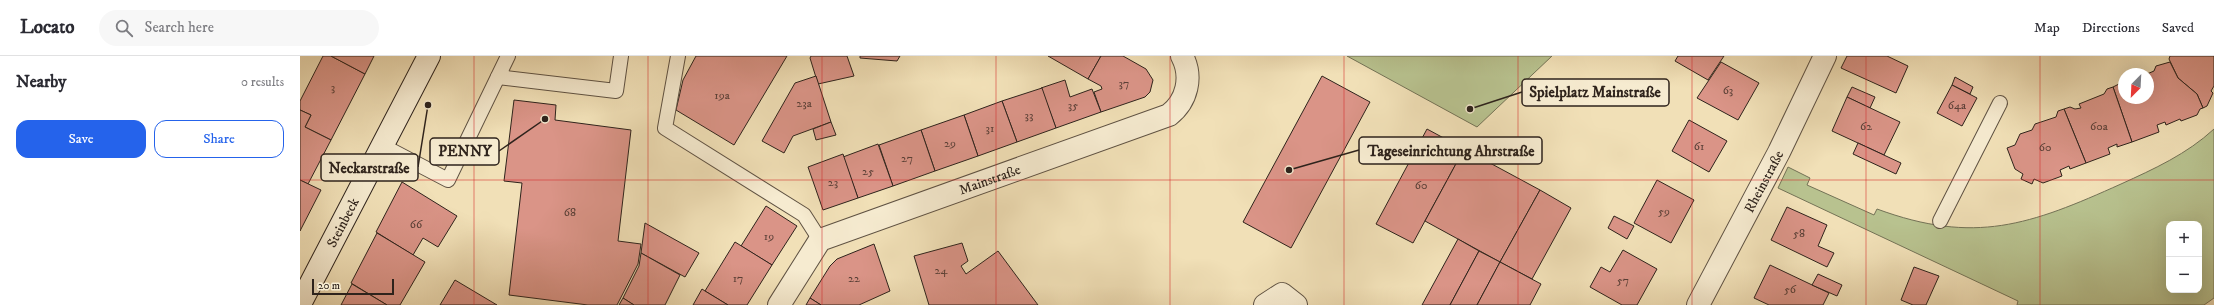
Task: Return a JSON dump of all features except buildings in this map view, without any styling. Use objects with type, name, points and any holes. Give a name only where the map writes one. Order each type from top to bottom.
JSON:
[{"type":"street","name":"Steinbeck","points":[[300,304],[429,56]]},
{"type":"street","name":"Mainstraße","points":[[820,240],[1169,115],[1179,107],[1186,94],[1187,75],[1182,56]]},
{"type":"street","name":"Rheinstraße","points":[[1698,305],[1779,152],[1825,56]]},
{"type":"street","points":[[779,305],[820,240]]},
{"type":"street","points":[[1265,305],[1282,294],[1296,305]]},
{"type":"lane","points":[[382,146],[448,180],[508,56]]},
{"type":"lane","points":[[498,77],[616,91],[621,56]]},
{"type":"lane","points":[[678,56],[665,128],[804,215],[820,240]]},
{"type":"lane","points":[[1940,221],[2000,103]]},
{"type":"green space","points":[[1347,56],[1552,56],[1477,127]]},
{"type":"green space","points":[[2214,129],[2214,298],[2204,305],[2017,305],[2018,301],[1778,188],[1788,167],[1810,178],[1807,185],[1874,215],[1877,209],[1912,220],[1944,226],[1973,228],[2002,225],[2030,219],[2058,210],[2158,167],[2193,146]]},
{"type":"place","name":"Neckarstraße","points":[[428,105]]},
{"type":"place","name":"Spielplatz Mainstraße","points":[[1470,109]]},
{"type":"place","name":"PENNY","points":[[545,119]]},
{"type":"place","name":"Tageseinrichtung Ahrstraße","points":[[1289,170]]}]
